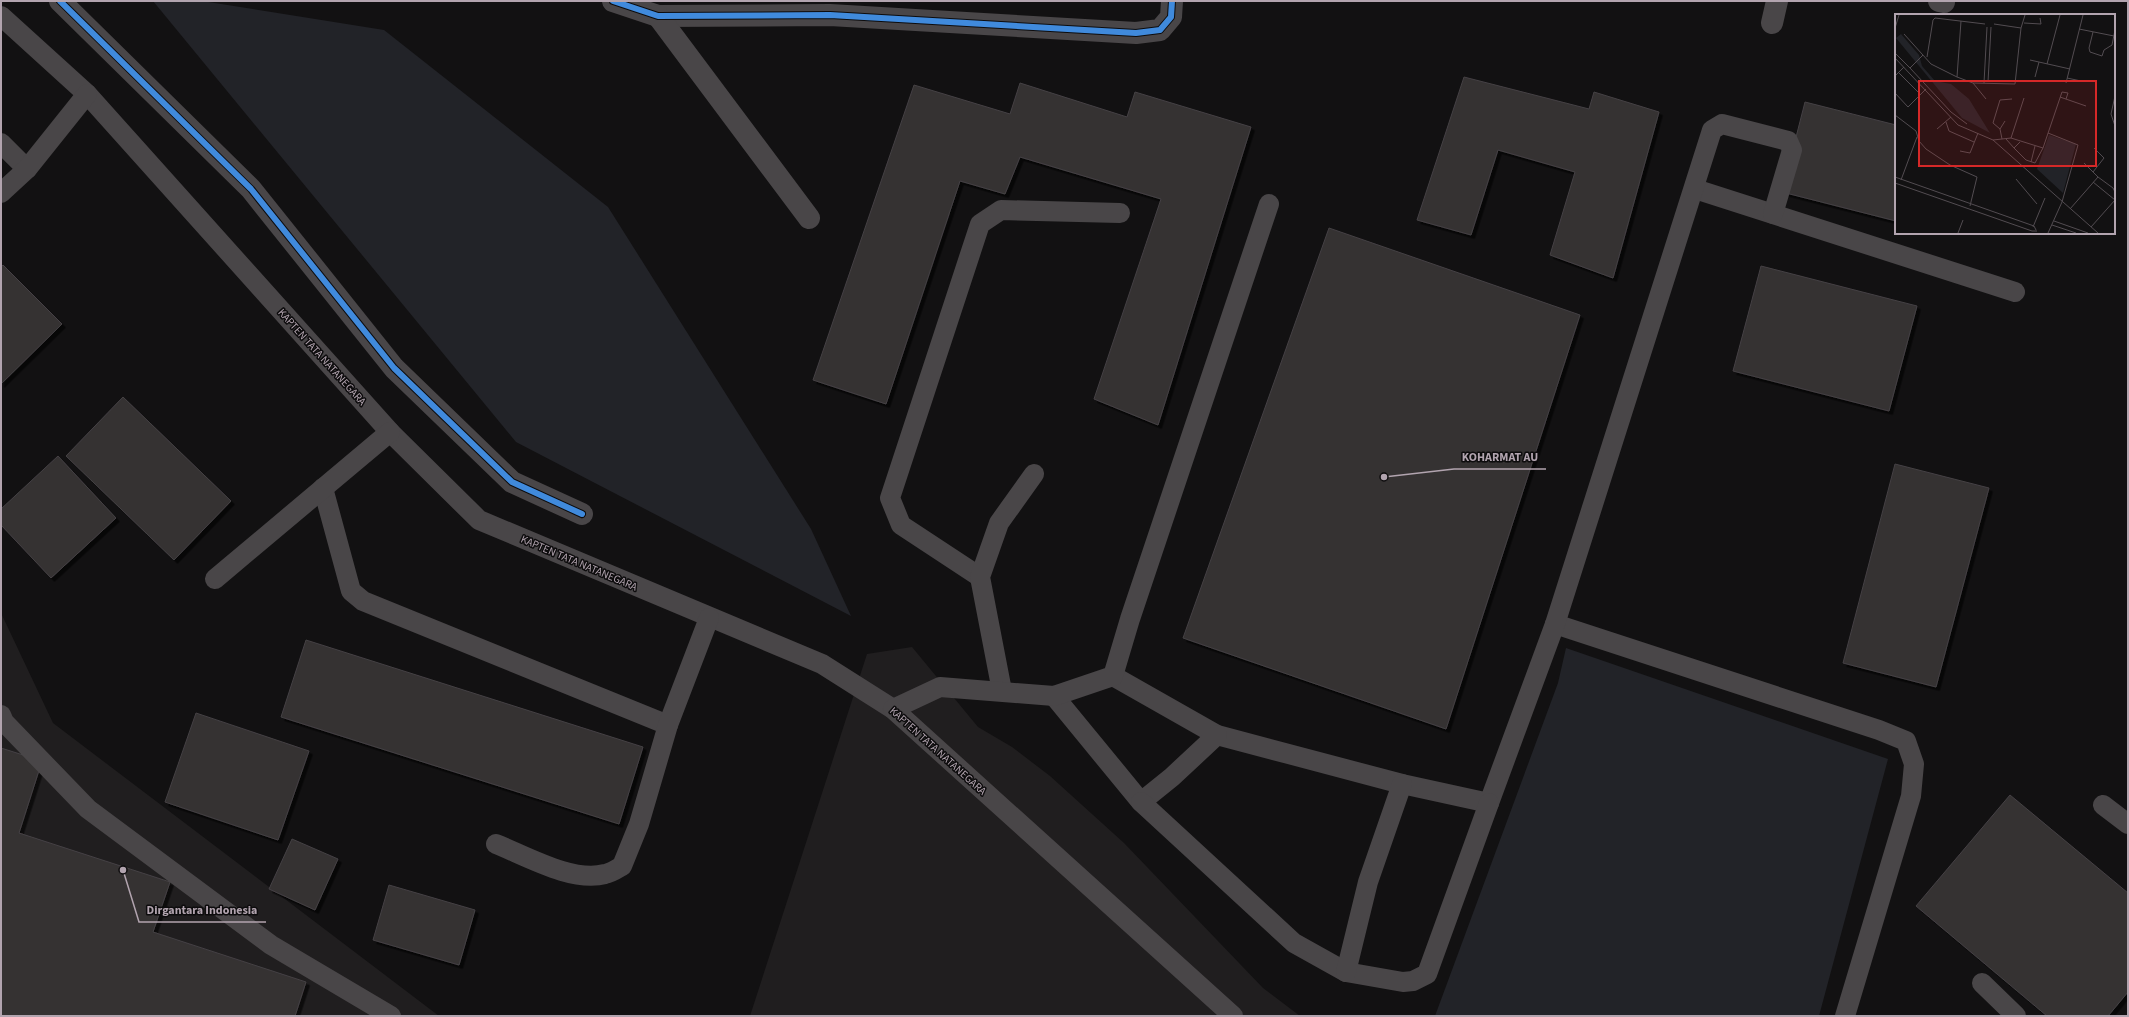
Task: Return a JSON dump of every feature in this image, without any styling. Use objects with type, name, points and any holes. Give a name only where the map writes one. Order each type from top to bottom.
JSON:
[{"type":"street","points":[[60,1],[251,189],[394,368],[512,482],[582,514]]},
{"type":"street","points":[[613,1],[658,16],[780,8],[831,8],[1136,33],[1160,30],[1171,17],[1172,1]]},
{"type":"street","points":[[1772,23],[1777,1]]},
{"type":"street","points":[[658,16],[809,218]]},
{"type":"lane","name":"KAPTEN TATA NATANEGARA","points":[[1,16],[87,94],[390,432],[478,520],[709,618],[822,664],[892,709],[1233,1016]]},
{"type":"lane","points":[[1,193],[27,169],[87,94]]},
{"type":"lane","points":[[1054,696],[1141,802],[1294,942],[1346,972],[1403,982],[1414,980],[1427,974],[1555,624],[1695,189],[1712,130],[1722,124],[1788,141],[1792,150],[1773,214]]},
{"type":"lane","points":[[1,143],[27,169]]},
{"type":"lane","points":[[1695,189],[2015,292]]},
{"type":"lane","points":[[1113,676],[1130,619],[1269,204]]},
{"type":"lane","points":[[980,577],[901,525],[890,498],[980,224],[1001,210],[1120,213]]},
{"type":"lane","points":[[215,579],[390,432]]},
{"type":"lane","points":[[1002,691],[980,577],[999,523],[1034,474]]},
{"type":"lane","points":[[323,488],[351,591],[364,601],[668,725]]},
{"type":"lane","points":[[496,844],[559,870],[585,876],[605,874],[622,866],[639,824],[668,725],[709,618]]},
{"type":"lane","points":[[1555,624],[1879,730],[1906,741],[1914,764],[1911,796],[1845,1016]]},
{"type":"lane","points":[[892,709],[940,687],[1054,696],[1113,676],[1217,734],[1402,784],[1489,803]]},
{"type":"lane","points":[[1,715],[4,722],[88,809],[271,945],[391,1016]]},
{"type":"lane","points":[[1141,802],[1172,777],[1217,734]]},
{"type":"lane","points":[[1346,972],[1368,882],[1402,784]]},
{"type":"lane","points":[[2102,805],[2128,824]]},
{"type":"lane","points":[[1982,983],[2016,1016]]},
{"type":"shaded area","points":[[153,1],[202,1],[384,30],[608,207],[811,529],[851,616],[516,442]]},
{"type":"shaded area","points":[[1,613],[53,723],[439,1016],[1,1016]]},
{"type":"shaded area","points":[[912,647],[978,727],[1012,747],[1050,776],[1124,843],[1263,988],[1300,1016],[750,1016],[867,654]]},
{"type":"shaded area","points":[[1566,648],[1888,759],[1819,1016],[1435,1016],[1558,683]]},
{"type":"building","points":[[1464,77],[1589,109],[1594,92],[1659,112],[1613,278],[1550,255],[1575,172],[1498,150],[1471,235],[1417,220]]},
{"type":"building","points":[[1020,83],[1127,117],[1135,92],[1251,127],[1158,425],[1094,399],[1161,199],[1020,157],[1005,194],[960,181],[886,404],[813,380],[914,85],[1010,114]]},
{"type":"building","points":[[1805,102],[1895,125],[1895,221],[1782,192]]},
{"type":"building","points":[[1329,228],[1580,315],[1446,729],[1183,638]]},
{"type":"building","points":[[3,265],[62,324],[1,384],[1,267]]},
{"type":"building","points":[[1761,266],[1917,306],[1889,411],[1733,371]]},
{"type":"building","points":[[123,397],[231,501],[174,560],[66,456]]},
{"type":"building","points":[[58,456],[116,518],[51,578],[1,525],[1,509]]},
{"type":"building","points":[[1895,464],[1989,488],[1936,687],[1843,663]]},
{"type":"building","points":[[306,640],[643,747],[619,824],[281,717]]},
{"type":"building","points":[[196,713],[309,751],[278,840],[165,802]]},
{"type":"building","points":[[1,748],[42,761],[19,833],[170,882],[153,932],[306,982],[295,1016],[1,1016]]},
{"type":"building","points":[[2010,795],[2128,893],[2128,992],[2108,1016],[2047,1016],[1916,906]]},
{"type":"building","points":[[292,839],[338,859],[315,910],[269,889]]},
{"type":"building","points":[[389,885],[475,910],[459,965],[373,940]]},
{"type":"cycle path","points":[[60,1],[251,189],[394,368],[512,482],[582,514]]},
{"type":"cycle path","points":[[613,1],[658,16],[830,15],[1136,33],[1160,30],[1171,17],[1172,1]]},
{"type":"place","name":"KOHARMAT AU","points":[[1384,477]]},
{"type":"place","name":"Dirgantara Indonesia","points":[[123,870]]}]
